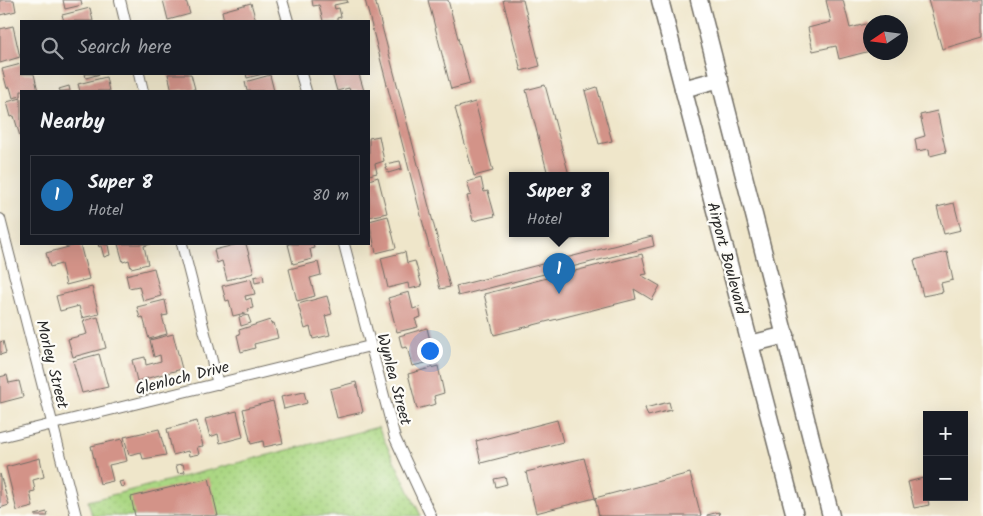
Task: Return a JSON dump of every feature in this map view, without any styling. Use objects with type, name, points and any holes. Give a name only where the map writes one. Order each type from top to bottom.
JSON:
[{"type":"main road","name":"Airport Boulevard","points":[[660,0],[795,516]]},
{"type":"main road","points":[[699,0],[831,516]]},
{"type":"main road","points":[[683,88],[720,78]]},
{"type":"main road","points":[[750,344],[786,335]]},
{"type":"street","points":[[120,0],[125,20]]},
{"type":"street","points":[[282,0],[288,20]]},
{"type":"street","points":[[138,75],[143,90]]},
{"type":"street","points":[[301,75],[306,90]]},
{"type":"street","name":"Morley Street","points":[[0,219],[76,516]]},
{"type":"street","points":[[182,245],[218,384]]},
{"type":"street","name":"Wynlea Street","points":[[344,245],[395,438],[431,516]]},
{"type":"street","name":"Glenloch Drive","points":[[0,437],[370,346]]},
{"type":"green space","points":[[378,427],[421,516],[92,516],[88,501]]},
{"type":"building","points":[[0,0],[14,0],[16,11],[0,15]]},
{"type":"building","points":[[63,0],[81,0],[82,5],[65,9]]},
{"type":"building","points":[[163,0],[186,0],[190,14],[168,20]]},
{"type":"building","points":[[312,0],[347,0],[348,2],[334,5],[335,9],[339,8],[341,17],[337,18],[337,20],[323,20],[319,5],[313,6]]},
{"type":"building","points":[[365,0],[375,0],[450,287],[440,289]]},
{"type":"building","points":[[428,0],[448,0],[470,84],[451,89]]},
{"type":"building","points":[[503,0],[523,0],[540,66],[521,71]]},
{"type":"building","points":[[826,0],[843,0],[850,28],[863,25],[863,53],[839,59],[836,46],[813,51],[808,28],[831,22]]},
{"type":"building","points":[[928,0],[983,0],[983,37],[942,49]]},
{"type":"building","points":[[251,3],[256,20],[224,20],[222,11]]},
{"type":"building","points":[[90,8],[93,20],[64,20],[62,15]]},
{"type":"building","points":[[13,26],[20,57],[0,63],[0,29]]},
{"type":"building","points":[[20,64],[20,75],[34,75],[38,90],[20,90],[20,96],[13,98],[10,87],[7,88],[2,69]]},
{"type":"building","points":[[85,75],[96,75],[86,78]]},
{"type":"building","points":[[168,75],[191,75],[195,89],[172,90]]},
{"type":"building","points":[[246,75],[259,75],[247,78]]},
{"type":"building","points":[[270,75],[274,90],[247,90],[245,82]]},
{"type":"building","points":[[332,75],[359,75],[364,90],[350,90],[349,88],[337,90]]},
{"type":"building","points":[[106,77],[109,90],[80,90],[78,84]]},
{"type":"building","points":[[545,85],[568,172],[547,172],[526,90]]},
{"type":"building","points":[[69,86],[70,90],[60,90]]},
{"type":"building","points":[[597,87],[612,141],[599,144],[585,91]]},
{"type":"building","points":[[20,98],[20,137],[14,116],[11,117],[7,102]]},
{"type":"building","points":[[475,102],[493,171],[474,176],[455,108]]},
{"type":"building","points":[[937,111],[946,152],[930,156],[929,149],[917,151],[915,139],[925,136],[920,115]]},
{"type":"building","points":[[379,136],[384,161],[375,164],[377,173],[370,175],[370,138]]},
{"type":"building","points":[[400,161],[402,169],[388,173],[385,164]]},
{"type":"building","points":[[378,177],[387,213],[370,217],[370,180]]},
{"type":"building","points":[[481,178],[484,192],[488,191],[495,216],[473,221],[467,196],[471,195],[467,182]]},
{"type":"building","points":[[954,203],[961,230],[944,234],[937,207]]},
{"type":"building","points":[[388,216],[396,248],[376,253],[370,221]]},
{"type":"building","points":[[652,236],[654,246],[458,296],[456,286]]},
{"type":"building","points":[[564,237],[580,237],[565,241]]},
{"type":"building","points":[[80,245],[89,279],[66,285],[61,264],[50,267],[46,253]]},
{"type":"building","points":[[98,245],[108,245],[110,255],[104,257],[101,246],[99,247]]},
{"type":"building","points":[[118,245],[148,245],[144,246],[148,264],[131,268],[129,260],[123,262]]},
{"type":"building","points":[[234,245],[246,245],[254,273],[227,280],[222,261],[217,263],[214,250]]},
{"type":"building","points":[[288,245],[313,245],[314,248],[310,249],[312,259],[293,264]]},
{"type":"building","points":[[405,252],[407,263],[415,261],[422,286],[409,289],[408,283],[388,288],[381,258]]},
{"type":"building","points":[[947,252],[953,280],[941,283],[943,292],[923,296],[914,260]]},
{"type":"building","points":[[642,254],[647,274],[641,275],[660,286],[652,300],[634,289],[636,299],[494,335],[484,294]]},
{"type":"building","points":[[318,262],[321,275],[310,278],[315,296],[297,301],[289,269]]},
{"type":"building","points":[[154,268],[161,296],[143,301],[139,286],[129,288],[126,275]]},
{"type":"building","points":[[263,275],[264,281],[255,283],[254,277]]},
{"type":"building","points":[[251,279],[255,294],[245,296],[246,300],[251,298],[253,308],[248,309],[249,312],[233,316],[229,300],[226,301],[222,286]]},
{"type":"building","points":[[92,287],[99,314],[82,318],[79,306],[60,311],[56,296]]},
{"type":"building","points":[[409,292],[413,309],[419,307],[421,317],[415,319],[418,327],[397,332],[388,298]]},
{"type":"building","points":[[327,296],[332,314],[325,316],[330,335],[313,339],[310,327],[305,329],[298,304]]},
{"type":"building","points":[[165,300],[168,315],[162,316],[167,334],[149,339],[143,317],[140,318],[137,307]]},
{"type":"building","points":[[248,315],[251,323],[241,326],[239,317]]},
{"type":"building","points":[[98,317],[106,348],[73,357],[68,339],[87,334],[83,321]]},
{"type":"building","points":[[270,320],[271,324],[274,323],[278,338],[254,344],[255,348],[241,352],[237,335],[240,334],[239,330]]},
{"type":"building","points":[[427,328],[435,361],[412,366],[407,347],[402,348],[399,336]]},
{"type":"building","points":[[173,334],[182,369],[137,381],[132,360],[145,357],[146,365],[161,361],[160,355],[154,357],[150,340]]},
{"type":"building","points":[[3,341],[6,353],[0,355],[0,342]]},
{"type":"building","points":[[99,354],[108,387],[82,393],[73,361]]},
{"type":"building","points":[[438,366],[444,393],[434,396],[436,404],[417,409],[408,374]]},
{"type":"building","points":[[7,375],[9,383],[19,381],[23,397],[0,403],[0,377]]},
{"type":"building","points":[[356,382],[363,412],[337,418],[330,389]]},
{"type":"building","points":[[304,392],[307,403],[284,409],[281,397]]},
{"type":"building","points":[[273,401],[283,443],[264,447],[263,441],[251,444],[243,409]]},
{"type":"building","points":[[669,402],[671,410],[648,416],[645,408]]},
{"type":"building","points":[[237,411],[243,437],[220,443],[218,434],[210,437],[205,419]]},
{"type":"building","points":[[557,420],[563,442],[481,463],[476,441]]},
{"type":"building","points":[[197,421],[203,446],[197,447],[199,454],[189,456],[188,451],[173,455],[167,429]]},
{"type":"building","points":[[159,429],[166,455],[143,459],[141,452],[129,455],[124,437]]},
{"type":"building","points":[[122,439],[127,461],[109,465],[113,481],[100,484],[91,446]]},
{"type":"building","points":[[40,458],[44,477],[33,480],[35,491],[30,492],[33,507],[17,511],[6,467]]},
{"type":"building","points":[[584,458],[595,498],[536,513],[526,472]]},
{"type":"building","points":[[183,464],[185,472],[178,473],[176,465]]},
{"type":"building","points":[[690,473],[701,516],[599,516],[595,498]]},
{"type":"building","points":[[0,474],[9,505],[0,508]]},
{"type":"building","points":[[505,477],[507,484],[496,487],[494,479]]},
{"type":"building","points":[[209,478],[218,516],[135,516],[131,497]]},
{"type":"building","points":[[923,478],[923,501],[928,501],[929,505],[914,508],[908,482]]},
{"type":"building","points":[[123,481],[125,486],[121,487],[119,482]]},
{"type":"building","points":[[47,512],[48,516],[35,516],[35,515]]},
{"type":"building","points":[[719,512],[720,516],[707,516],[707,515]]},
{"type":"place","name":"Super 8","points":[[559,294]]}]
